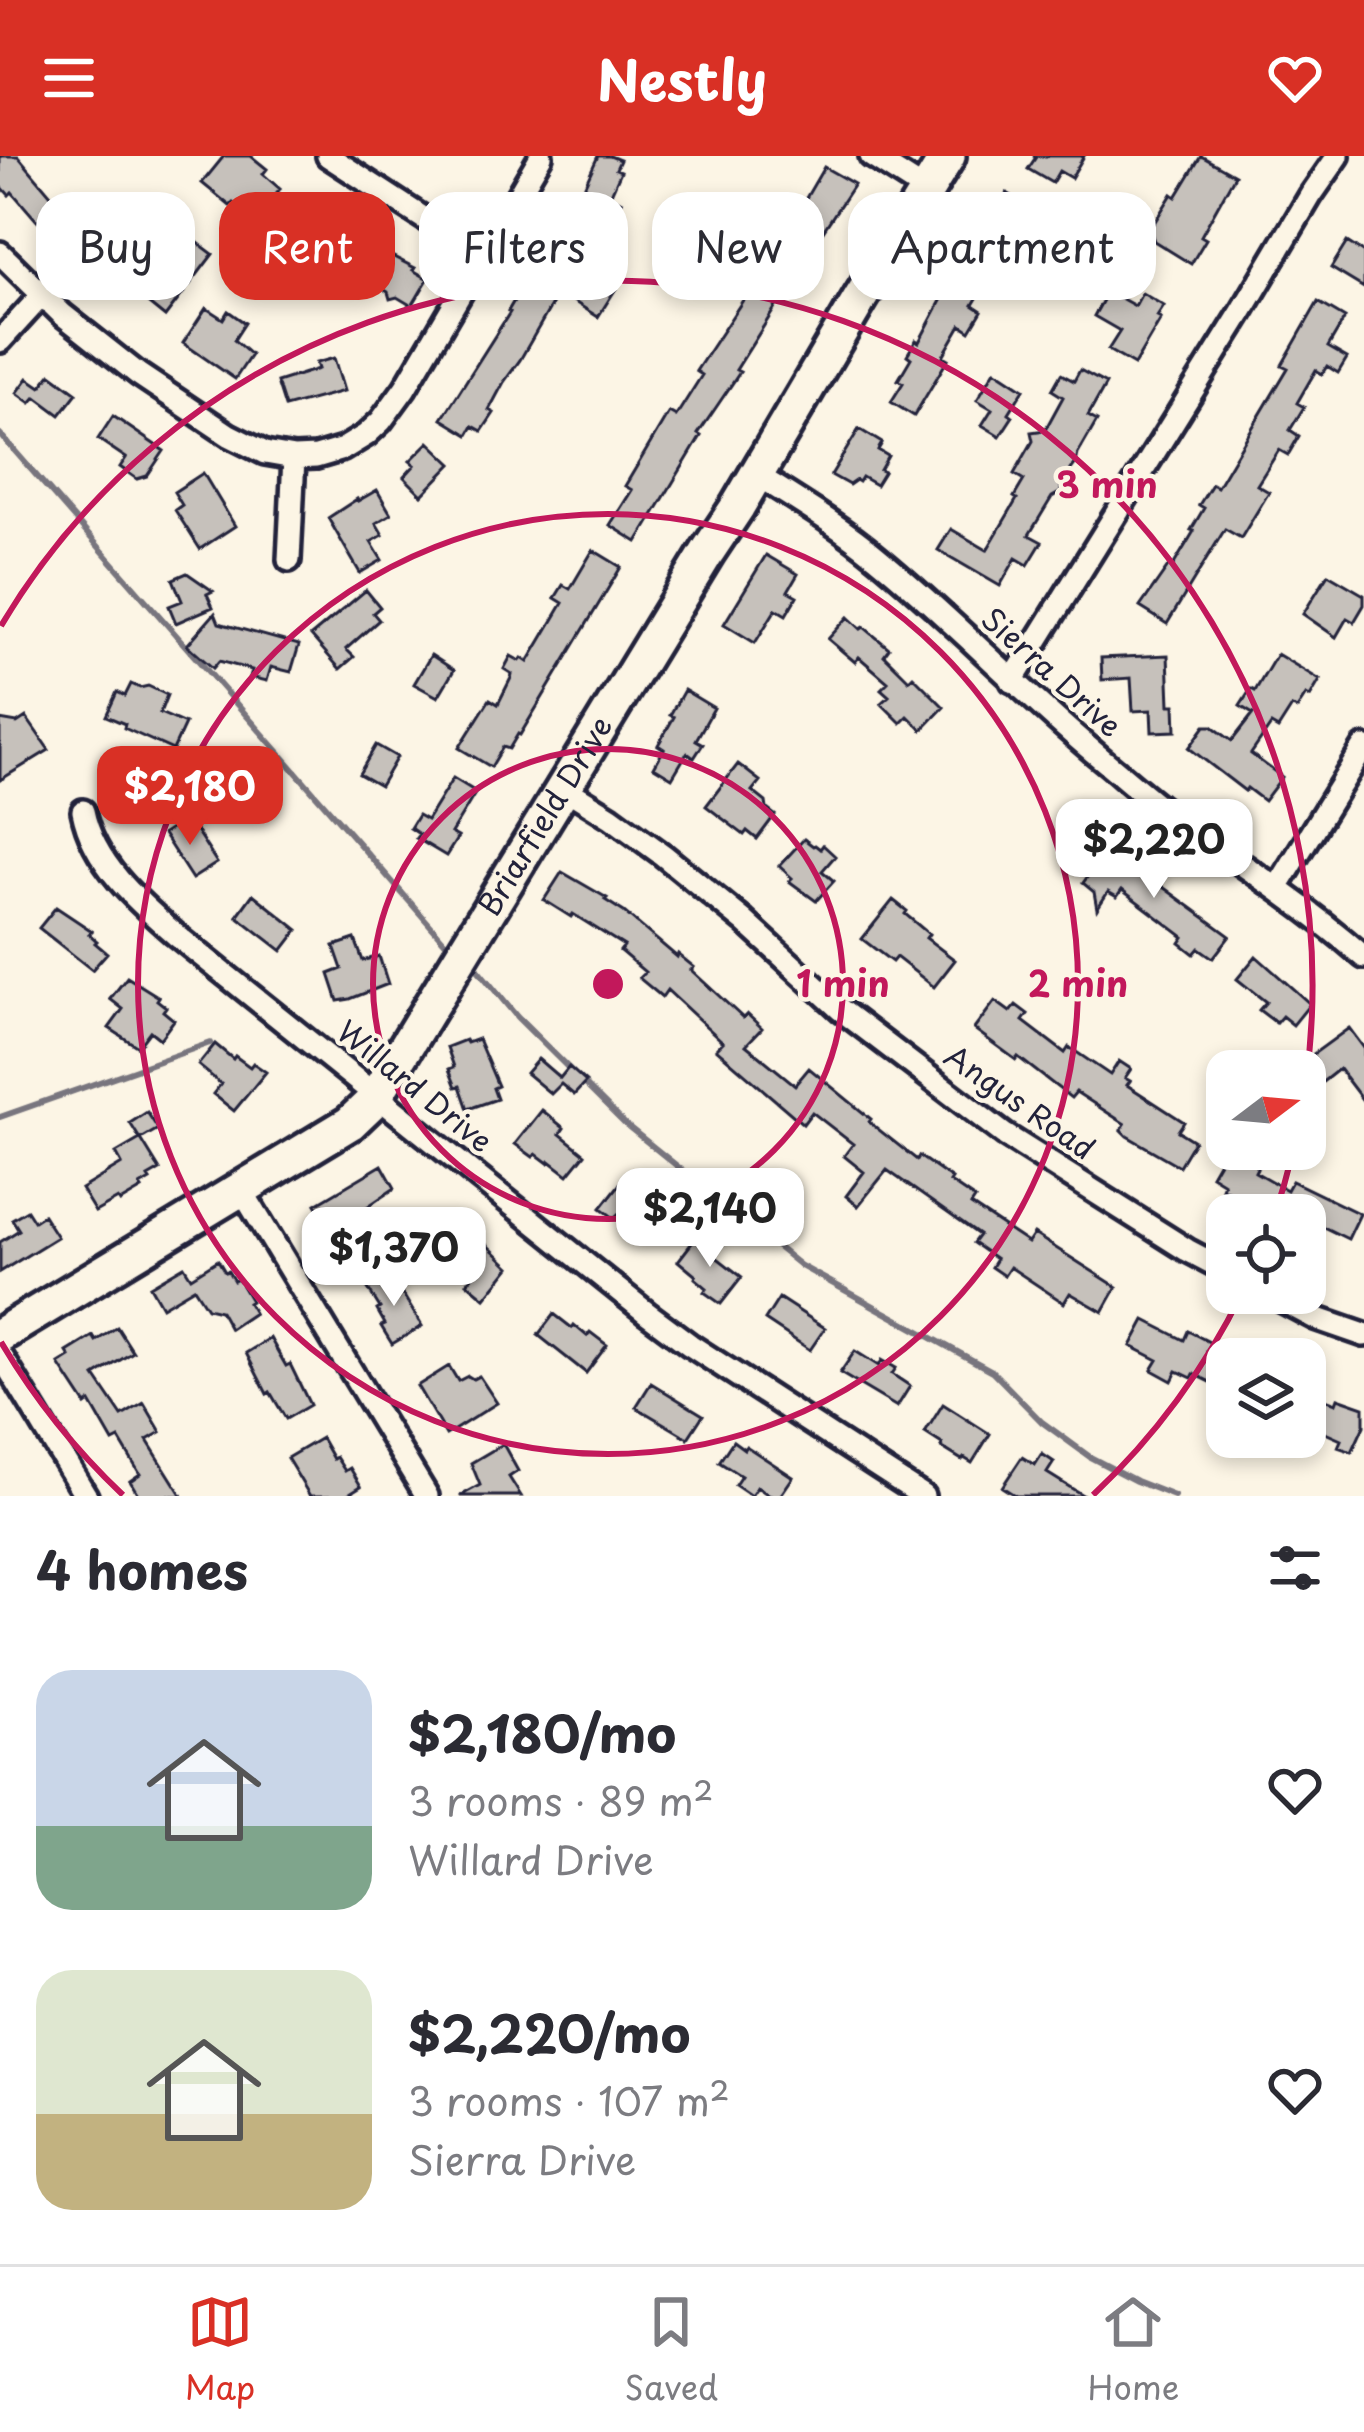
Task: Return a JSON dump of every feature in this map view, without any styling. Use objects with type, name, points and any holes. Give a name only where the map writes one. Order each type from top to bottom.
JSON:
[{"type":"street","points":[[328,156],[419,215]]},
{"type":"street","points":[[520,192],[541,156]]},
{"type":"street","points":[[871,156],[926,191]]},
{"type":"street","name":"Briarfield Drive","points":[[0,1335],[350,1123],[376,1095],[948,156]]},
{"type":"street","points":[[1012,681],[1338,156]]},
{"type":"street","points":[[0,253],[36,287]]},
{"type":"street","points":[[0,341],[38,300]]},
{"type":"street","points":[[49,300],[138,374],[229,435],[265,453],[294,458],[343,449],[381,421],[456,300]]},
{"type":"street","points":[[289,560],[294,458]]},
{"type":"street","name":"Sierra Drive","points":[[757,475],[876,556],[1099,757],[1364,957]]},
{"type":"street","points":[[1277,888],[1364,747]]},
{"type":"street","name":"Angus Road","points":[[564,788],[682,870],[842,1010],[1005,1135],[1206,1260]]},
{"type":"street","name":"Willard Drive","points":[[83,811],[92,841],[151,913],[676,1334],[923,1496]]},
{"type":"street","points":[[241,1189],[427,1496]]},
{"type":"street","points":[[1307,1314],[1364,1335]]},
{"type":"street","points":[[0,1354],[86,1496]]},
{"type":"building","points":[[0,156],[18,156],[48,192],[36,192],[36,220],[12,192],[9,195],[0,185]]},
{"type":"building","points":[[224,156],[251,156],[280,189],[219,192],[219,197],[202,183]]},
{"type":"building","points":[[598,156],[620,160],[616,169],[621,171],[612,192],[582,192]]},
{"type":"building","points":[[1033,156],[1084,156],[1071,178],[1059,171],[1052,183],[1028,169]]},
{"type":"building","points":[[1201,156],[1235,175],[1191,264],[1156,242],[1156,220],[1172,194],[1176,197]]},
{"type":"building","points":[[824,167],[854,184],[824,229],[824,192],[809,192]]},
{"type":"building","points":[[195,240],[213,254],[195,278]]},
{"type":"building","points":[[1347,242],[1364,253],[1364,288],[1331,268]]},
{"type":"building","points":[[395,258],[419,274],[419,294],[412,306],[397,297]]},
{"type":"building","points":[[144,300],[178,300],[165,317]]},
{"type":"building","points":[[514,300],[554,300],[489,410],[494,413],[482,431],[473,426],[468,435],[442,419]]},
{"type":"building","points":[[571,300],[609,300],[598,317]]},
{"type":"building","points":[[743,300],[780,300],[637,542],[610,525],[632,490],[625,486],[669,412],[676,416],[702,375],[696,371]]},
{"type":"building","points":[[941,300],[976,300],[973,305],[982,311],[970,331],[961,325],[943,356],[948,359],[914,416],[891,402],[903,383],[898,380],[911,358],[907,355]]},
{"type":"building","points":[[1103,300],[1124,300],[1135,306],[1138,300],[1154,300],[1164,306],[1134,365],[1108,350],[1120,331],[1094,316]]},
{"type":"building","points":[[1318,302],[1345,318],[1328,347],[1347,358],[1338,373],[1327,366],[1322,374],[1316,370],[1297,403],[1304,407],[1290,430],[1299,436],[1288,455],[1279,450],[1257,485],[1269,492],[1241,538],[1225,529],[1167,624],[1140,607],[1194,531],[1204,508],[1199,505],[1212,484],[1217,487],[1288,368],[1282,365]]},
{"type":"building","points":[[206,308],[223,319],[228,311],[245,323],[234,340],[251,355],[235,379],[183,343]]},
{"type":"building","points":[[334,358],[344,391],[285,407],[277,382],[318,369],[316,363]]},
{"type":"building","points":[[995,370],[1024,389],[1000,436],[982,425],[992,409],[977,400]]},
{"type":"building","points":[[1080,370],[1106,384],[1088,416],[1097,421],[1061,483],[1061,492],[1052,497],[1029,535],[1042,542],[1028,565],[1016,558],[1000,586],[938,550],[951,529],[987,550],[1017,499],[1024,480],[1014,474],[1033,441],[1031,432],[1045,430],[1063,397],[1052,390],[1061,374],[1074,381]]},
{"type":"building","points":[[51,374],[77,393],[60,415],[36,397],[31,403],[17,393],[28,378],[41,387]]},
{"type":"building","points":[[113,416],[164,451],[147,476],[137,479],[120,467],[126,458],[98,439]]},
{"type":"building","points":[[859,429],[882,443],[878,450],[888,456],[876,485],[862,477],[849,485],[831,475]]},
{"type":"building","points":[[429,442],[452,464],[422,495],[404,477],[415,465],[410,461]]},
{"type":"building","points":[[203,473],[235,526],[200,549],[175,510],[182,505],[174,492]]},
{"type":"building","points":[[377,490],[391,514],[376,523],[383,535],[371,542],[382,560],[360,573],[328,518]]},
{"type":"building","points":[[593,550],[621,567],[520,735],[509,749],[503,747],[491,767],[459,748],[490,699],[498,704],[511,678],[504,669],[511,656],[528,662],[563,603],[555,598],[563,585],[570,589]]},
{"type":"building","points":[[766,555],[798,574],[788,591],[797,596],[786,615],[776,609],[755,643],[724,624]]},
{"type":"building","points":[[187,573],[213,591],[207,594],[213,607],[176,623],[169,606],[182,601],[173,579]]},
{"type":"building","points":[[1328,574],[1364,595],[1354,622],[1347,618],[1336,637],[1303,614]]},
{"type":"building","points":[[366,590],[380,607],[373,613],[379,620],[346,649],[354,657],[340,669],[311,636]]},
{"type":"building","points":[[215,613],[219,623],[299,645],[291,672],[271,667],[267,681],[250,677],[252,670],[219,661],[213,668],[187,645]]},
{"type":"building","points":[[848,617],[889,648],[884,655],[944,707],[922,730],[908,716],[901,723],[881,703],[889,696],[881,689],[888,682],[828,639]]},
{"type":"building","points":[[1277,654],[1320,680],[1310,697],[1306,695],[1297,709],[1292,707],[1278,729],[1271,725],[1251,754],[1282,777],[1264,801],[1189,748],[1205,726],[1232,741],[1253,714],[1240,706]]},
{"type":"building","points":[[431,655],[454,670],[438,697],[414,684]]},
{"type":"building","points":[[1168,655],[1176,731],[1152,732],[1151,710],[1133,711],[1131,678],[1102,680],[1101,658]]},
{"type":"building","points":[[131,684],[167,695],[160,713],[185,724],[173,750],[106,716],[117,692],[125,696]]},
{"type":"building","points":[[684,690],[714,708],[696,740],[703,744],[694,758],[687,753],[672,778],[654,767],[664,749],[658,745]]},
{"type":"building","points":[[26,717],[49,750],[0,780],[0,720],[17,723]]},
{"type":"building","points":[[376,745],[397,757],[380,786],[359,774]]},
{"type":"building","points":[[218,760],[245,791],[228,802],[205,768]]},
{"type":"building","points":[[738,764],[760,781],[752,791],[775,815],[757,839],[747,831],[744,835],[706,806]]},
{"type":"building","points":[[453,778],[476,792],[451,833],[458,837],[446,856],[416,838],[419,834],[410,828],[418,815],[427,820]]},
{"type":"building","points":[[188,818],[217,863],[192,879],[163,834]]},
{"type":"building","points":[[804,839],[820,849],[823,845],[835,856],[822,871],[834,881],[816,901],[789,881],[792,878],[779,866]]},
{"type":"building","points":[[1111,844],[1230,936],[1213,958],[1199,948],[1194,954],[1180,943],[1184,937],[1122,890],[1117,897],[1108,892],[1097,909],[1094,892],[1083,883]]},
{"type":"building","points":[[562,872],[607,898],[694,967],[691,970],[743,1018],[747,1014],[762,1028],[746,1045],[795,1085],[809,1068],[917,1160],[919,1156],[952,1179],[975,1199],[971,1205],[1028,1243],[1034,1234],[1117,1287],[1103,1312],[1070,1293],[1064,1303],[1010,1267],[1004,1276],[991,1267],[996,1259],[973,1243],[979,1235],[887,1170],[858,1206],[846,1196],[864,1172],[844,1156],[853,1144],[812,1112],[803,1124],[716,1049],[723,1042],[667,990],[662,997],[639,978],[645,972],[620,951],[624,946],[544,900]]},
{"type":"building","points":[[253,894],[298,930],[282,951],[237,916]]},
{"type":"building","points":[[893,900],[929,934],[926,938],[955,960],[934,987],[896,957],[892,962],[862,939]]},
{"type":"building","points":[[56,907],[92,931],[89,934],[95,943],[107,953],[92,970],[39,928]]},
{"type":"building","points":[[355,939],[363,961],[379,956],[388,984],[338,1001],[329,974],[342,969],[334,946]]},
{"type":"building","points":[[1256,956],[1310,1004],[1293,1025],[1282,1016],[1276,1023],[1259,1010],[1266,1002],[1237,979]]},
{"type":"building","points":[[127,977],[159,997],[166,1007],[163,1011],[174,1020],[160,1039],[150,1031],[138,1047],[109,1028],[123,1009],[110,999]]},
{"type":"building","points":[[995,1001],[1010,1012],[1016,1005],[1028,1014],[1023,1021],[1065,1053],[1069,1047],[1110,1075],[1119,1061],[1131,1069],[1125,1078],[1130,1081],[1127,1085],[1184,1122],[1178,1131],[1194,1141],[1179,1166],[1127,1136],[1121,1130],[1125,1124],[1076,1092],[1071,1098],[974,1029]]},
{"type":"building","points":[[1349,1028],[1364,1048],[1364,1102],[1339,1069],[1326,1079],[1326,1050],[1319,1050]]},
{"type":"building","points":[[478,1039],[498,1086],[493,1088],[497,1099],[468,1109],[449,1069],[454,1067],[447,1047]]},
{"type":"building","points":[[215,1044],[233,1059],[250,1067],[253,1063],[266,1072],[234,1111],[213,1094],[221,1084],[198,1065]]},
{"type":"building","points":[[538,1059],[560,1078],[569,1067],[586,1082],[574,1095],[561,1084],[551,1094],[526,1073]]},
{"type":"building","points":[[542,1110],[564,1128],[560,1134],[585,1154],[568,1175],[515,1144]]},
{"type":"building","points":[[147,1112],[158,1129],[141,1139],[160,1170],[148,1177],[142,1189],[95,1212],[81,1189],[122,1164],[116,1153],[140,1139],[130,1123]]},
{"type":"building","points":[[382,1165],[395,1188],[330,1228],[316,1204]]},
{"type":"building","points":[[1214,1170],[1256,1170],[1287,1190],[1292,1181],[1319,1194],[1233,1194],[1211,1175]]},
{"type":"building","points":[[623,1180],[668,1217],[651,1240],[618,1214],[614,1218],[601,1208]]},
{"type":"building","points":[[1326,1198],[1360,1214],[1348,1239],[1326,1228]]},
{"type":"building","points":[[27,1210],[34,1221],[43,1215],[57,1237],[0,1272],[0,1242],[19,1230],[12,1219]]},
{"type":"building","points":[[467,1233],[510,1267],[485,1298],[467,1283],[474,1274],[450,1255]]},
{"type":"building","points":[[698,1235],[714,1248],[711,1253],[742,1277],[721,1304],[678,1261]]},
{"type":"building","points":[[218,1260],[234,1281],[238,1279],[254,1313],[230,1329],[220,1311],[207,1308],[194,1288],[162,1307],[150,1286],[184,1266],[191,1277]]},
{"type":"building","points":[[390,1273],[422,1326],[392,1344],[367,1287]]},
{"type":"building","points":[[779,1298],[825,1328],[810,1350],[765,1320]]},
{"type":"building","points":[[554,1314],[607,1345],[586,1373],[538,1335]]},
{"type":"building","points":[[1145,1320],[1184,1340],[1188,1331],[1206,1340],[1206,1380],[1177,1371],[1172,1381],[1152,1370],[1158,1360],[1131,1346]]},
{"type":"building","points":[[117,1327],[133,1352],[95,1376],[122,1416],[144,1403],[161,1432],[147,1440],[182,1496],[139,1496],[130,1481],[140,1474],[119,1439],[113,1442],[90,1402],[86,1405],[59,1364],[70,1357],[67,1352]]},
{"type":"building","points":[[270,1338],[286,1366],[290,1364],[310,1405],[286,1419],[246,1353]]},
{"type":"building","points":[[855,1351],[879,1366],[882,1360],[896,1368],[892,1374],[910,1386],[897,1407],[840,1373]]},
{"type":"building","points":[[449,1366],[458,1381],[479,1376],[497,1403],[446,1435],[417,1386]]},
{"type":"building","points":[[651,1383],[703,1415],[688,1438],[636,1407]]},
{"type":"building","points":[[1338,1398],[1364,1407],[1364,1426],[1352,1452],[1338,1447],[1341,1440],[1326,1433],[1326,1399],[1336,1403]]},
{"type":"building","points":[[943,1404],[990,1434],[972,1463],[925,1433]]},
{"type":"building","points":[[321,1438],[333,1459],[345,1471],[350,1468],[361,1486],[345,1496],[310,1496],[287,1458]]},
{"type":"building","points":[[733,1441],[793,1477],[780,1496],[770,1496],[757,1487],[751,1496],[735,1485],[741,1476],[719,1462]]},
{"type":"building","points":[[503,1444],[518,1471],[509,1477],[521,1496],[460,1496],[480,1485],[471,1463]]},
{"type":"building","points":[[1042,1454],[1054,1462],[1047,1473],[1084,1496],[1016,1496],[1002,1487],[1022,1457],[1035,1465]]},
{"type":"waterway","points":[[0,434],[452,950]]},
{"type":"waterway","points":[[475,966],[517,1017],[625,1124],[801,1266],[992,1371],[1042,1422],[1090,1457],[1174,1496]]},
{"type":"waterway","points":[[0,1117],[210,1043]]}]
